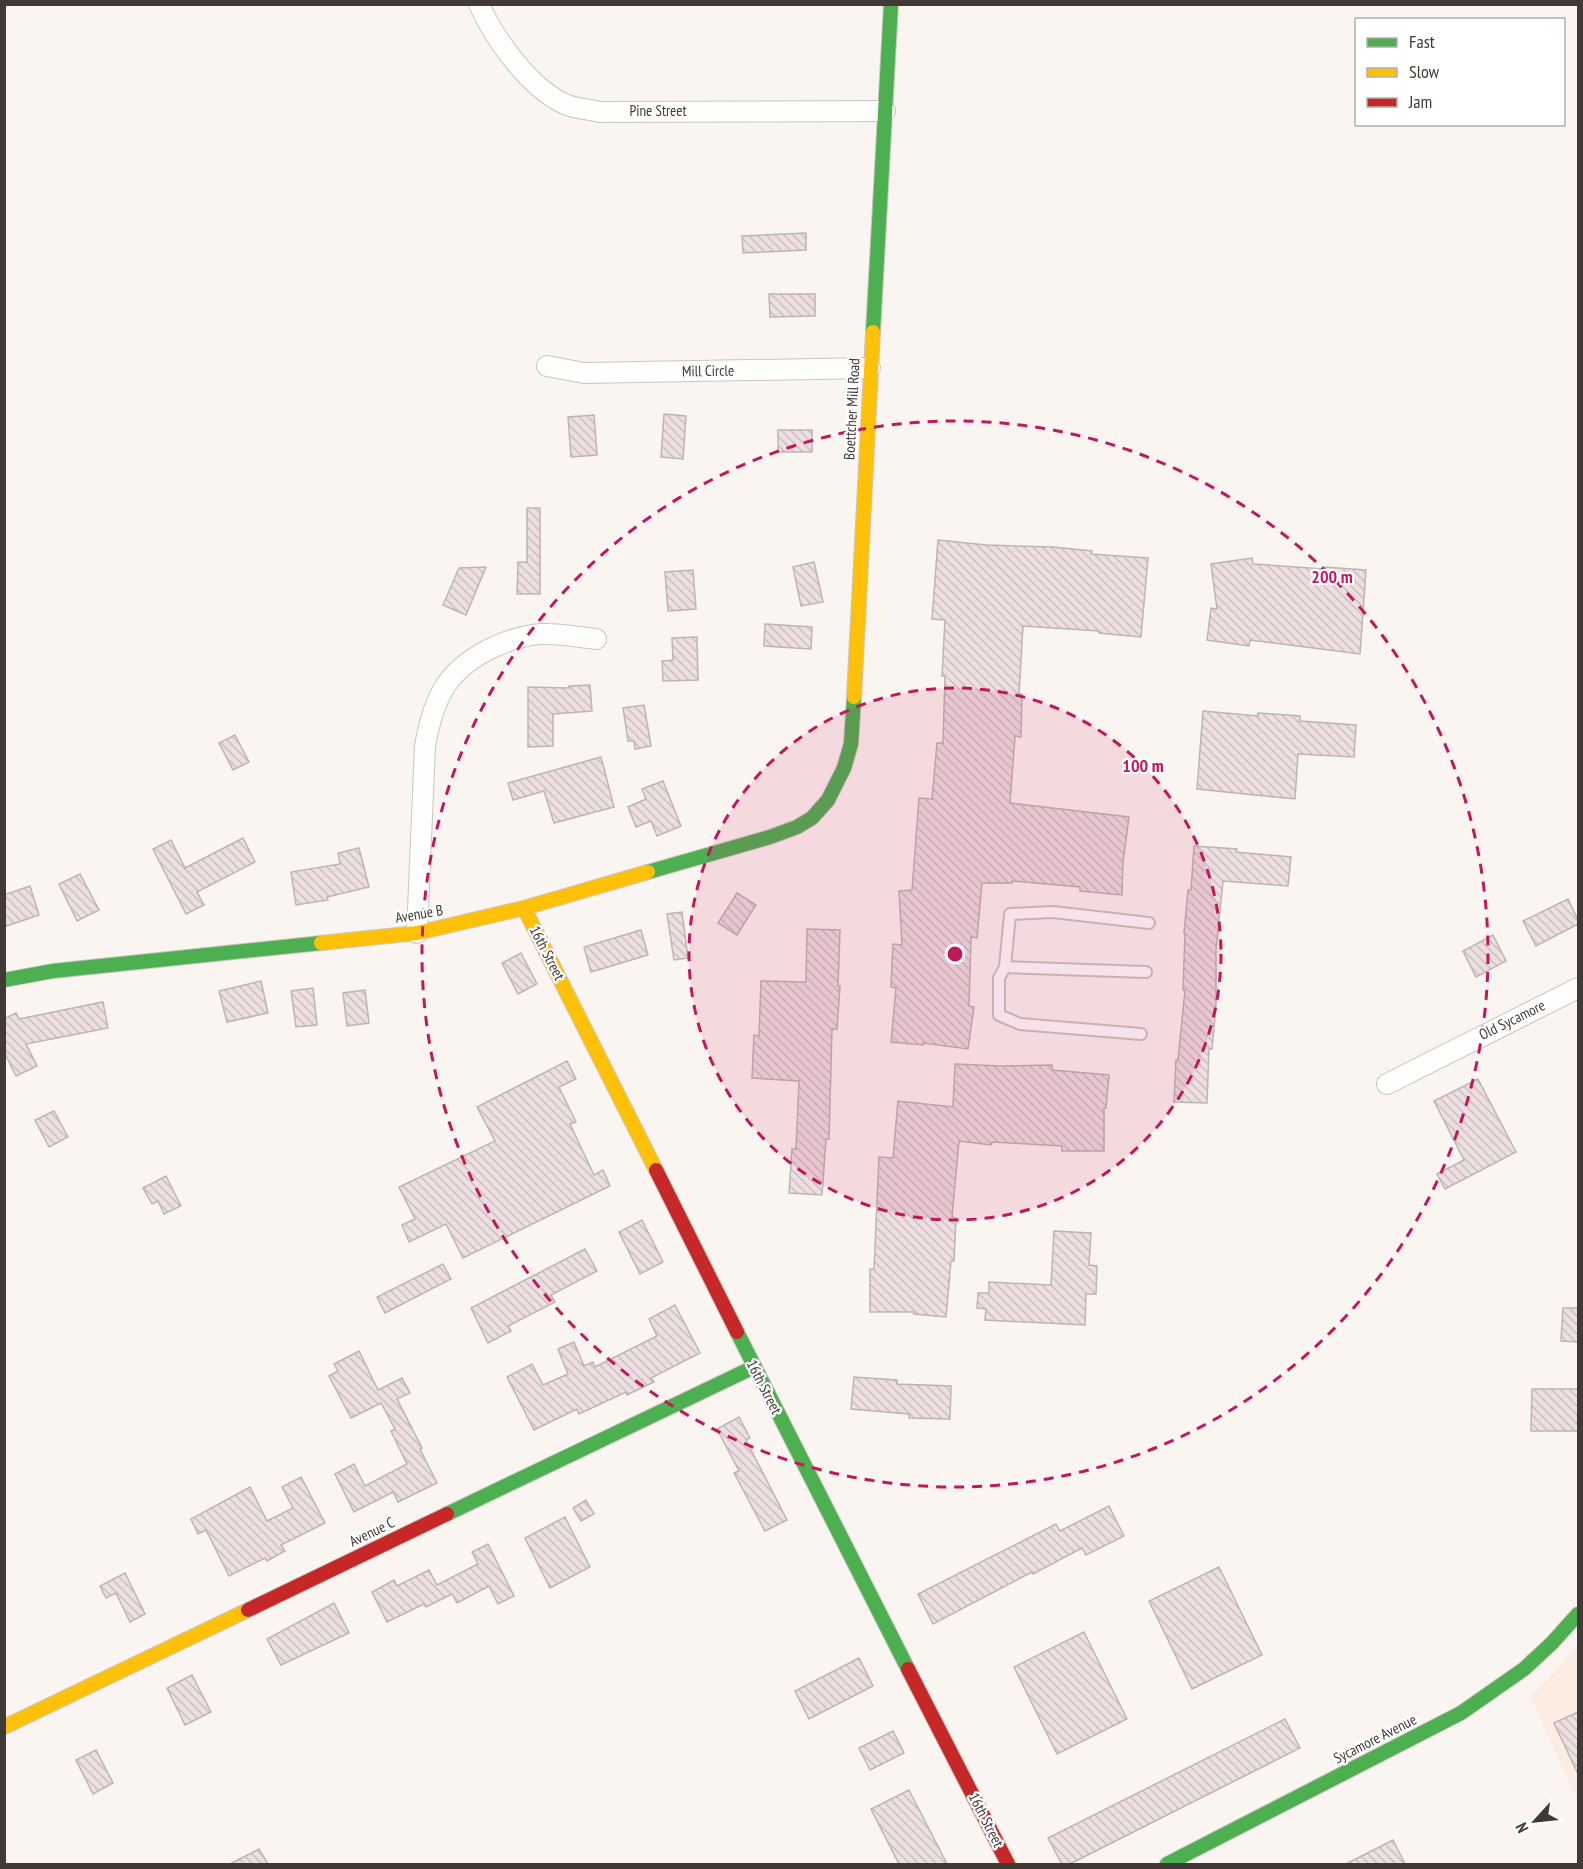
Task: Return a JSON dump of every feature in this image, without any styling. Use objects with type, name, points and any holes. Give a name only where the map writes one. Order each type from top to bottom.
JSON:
[{"type":"street","name":"Pine Street","points":[[479,4],[488,25],[511,57],[538,86],[567,105],[599,112],[885,111]]},
{"type":"street","name":"Boettcher Mill Road","points":[[822,809],[836,788],[851,744],[891,4]]},
{"type":"street","name":"Mill Circle","points":[[547,366],[584,373],[870,368]]},
{"type":"street","points":[[417,933],[424,746],[430,717],[441,692],[464,665],[479,654],[509,640],[539,634],[596,639]]},
{"type":"street","name":"Avenue B","points":[[4,980],[53,971],[417,933],[524,908],[770,837],[801,825],[822,809]]},
{"type":"street","name":"16th Street","points":[[524,908],[754,1367],[1008,1864]]},
{"type":"street","name":"Old Sycamore","points":[[1387,1084],[1578,988]]},
{"type":"street","name":"Avenue C","points":[[4,1727],[754,1367]]},
{"type":"street","name":"Sycamore Avenue","points":[[1167,1864],[1461,1713],[1499,1689],[1532,1664],[1563,1633],[1578,1614]]},
{"type":"lane","points":[[1141,1034],[1020,1024],[999,1015],[999,978],[1005,967],[1010,914],[1053,912],[1149,923]]},
{"type":"lane","points":[[1005,967],[1146,972]]},
{"type":"shaded area","points":[[1578,1642],[1578,1802],[1530,1696],[1555,1672]]},
{"type":"building","points":[[806,233],[806,250],[743,253],[742,236]]},
{"type":"building","points":[[769,294],[815,294],[815,316],[770,317]]},
{"type":"building","points":[[664,414],[686,416],[683,459],[661,457]]},
{"type":"building","points":[[594,415],[597,455],[571,457],[568,417]]},
{"type":"building","points":[[778,430],[812,430],[812,452],[778,452]]},
{"type":"building","points":[[527,508],[540,508],[540,594],[517,594],[518,562],[527,562]]},
{"type":"building","points":[[938,540],[986,545],[1053,547],[1092,551],[1091,554],[1148,558],[1141,637],[1099,633],[1099,631],[1023,626],[1019,694],[1022,694],[1021,737],[1015,736],[1010,803],[1129,817],[1123,862],[1122,895],[1080,891],[1080,887],[1012,881],[1012,883],[982,883],[977,938],[971,937],[969,1006],[974,1007],[968,1049],[923,1043],[923,1045],[891,1042],[896,988],[891,987],[893,944],[902,945],[899,891],[912,890],[919,798],[932,799],[937,743],[943,743],[945,676],[942,676],[945,620],[932,619]]},
{"type":"building","points":[[1252,558],[1253,564],[1366,570],[1360,654],[1250,640],[1249,646],[1207,640],[1211,608],[1217,609],[1211,564]]},
{"type":"building","points":[[814,562],[823,602],[801,606],[793,567]]},
{"type":"building","points":[[486,567],[466,615],[443,605],[459,568]]},
{"type":"building","points":[[693,570],[696,609],[668,611],[665,572]]},
{"type":"building","points":[[765,624],[812,627],[811,649],[764,646]]},
{"type":"building","points":[[697,637],[698,680],[663,681],[662,661],[673,660],[672,638]]},
{"type":"building","points":[[590,685],[592,711],[553,714],[553,746],[528,747],[528,687],[569,688],[569,686]]},
{"type":"building","points":[[644,705],[651,746],[635,749],[634,741],[628,741],[623,708]]},
{"type":"building","points":[[1203,711],[1258,716],[1258,713],[1300,716],[1300,721],[1356,725],[1354,757],[1298,754],[1295,799],[1197,789]]},
{"type":"building","points":[[235,735],[249,762],[233,770],[219,743]]},
{"type":"building","points":[[601,757],[614,807],[554,823],[544,791],[513,800],[508,783]]},
{"type":"building","points":[[663,781],[681,826],[657,836],[651,821],[636,827],[628,807],[646,799],[642,789]]},
{"type":"building","points":[[243,838],[255,862],[197,892],[204,905],[186,914],[153,849],[171,840],[185,868]]},
{"type":"building","points":[[1194,846],[1237,849],[1236,852],[1291,857],[1288,886],[1223,881],[1216,949],[1216,1006],[1212,1049],[1209,1049],[1207,1103],[1174,1102],[1176,1060],[1178,1060],[1185,990],[1183,990],[1184,933],[1188,890],[1191,890]]},
{"type":"building","points":[[359,848],[369,887],[327,897],[328,900],[296,905],[291,872],[340,864],[338,853]]},
{"type":"building","points":[[80,874],[99,910],[77,921],[59,884]]},
{"type":"building","points":[[30,886],[39,915],[4,927],[4,895]]},
{"type":"building","points":[[737,893],[756,905],[737,935],[718,923]]},
{"type":"building","points":[[1568,899],[1578,924],[1536,946],[1523,921]]},
{"type":"building","points":[[682,912],[688,958],[674,960],[667,914]]},
{"type":"building","points":[[807,929],[840,930],[838,986],[840,986],[837,1029],[832,1029],[829,1139],[826,1139],[822,1195],[789,1193],[792,1149],[796,1149],[799,1081],[752,1078],[754,1035],[759,1036],[761,981],[806,982]]},
{"type":"building","points":[[641,930],[648,955],[591,972],[584,947]]},
{"type":"building","points":[[1493,935],[1506,961],[1476,977],[1463,951]]},
{"type":"building","points":[[521,953],[537,984],[518,994],[502,963]]},
{"type":"building","points":[[261,981],[268,1013],[227,1022],[219,991]]},
{"type":"building","points":[[313,988],[317,1025],[296,1027],[291,991]]},
{"type":"building","points":[[365,990],[369,1023],[347,1026],[343,993]]},
{"type":"building","points":[[103,1002],[108,1028],[26,1044],[37,1066],[16,1076],[4,1052],[4,1019],[16,1013],[19,1019]]},
{"type":"building","points":[[567,1061],[576,1079],[559,1087],[576,1122],[570,1124],[594,1175],[603,1170],[610,1186],[463,1258],[446,1224],[409,1242],[402,1225],[415,1219],[399,1187],[495,1141],[477,1107]]},
{"type":"building","points":[[955,1064],[1052,1065],[1052,1070],[1109,1075],[1106,1108],[1104,1108],[1104,1151],[1062,1151],[1062,1146],[992,1142],[991,1145],[959,1141],[952,1217],[956,1218],[954,1261],[951,1261],[946,1317],[914,1314],[914,1312],[870,1312],[870,1269],[874,1269],[879,1157],[893,1158],[898,1101],[953,1107]]},
{"type":"building","points":[[1478,1079],[1516,1152],[1445,1189],[1437,1174],[1464,1160],[1434,1101]]},
{"type":"building","points":[[54,1111],[68,1137],[49,1147],[35,1120]]},
{"type":"building","points":[[166,1176],[181,1206],[164,1214],[158,1201],[152,1204],[143,1188]]},
{"type":"building","points":[[642,1220],[663,1262],[640,1274],[619,1232]]},
{"type":"building","points":[[1054,1231],[1091,1233],[1089,1265],[1097,1266],[1096,1294],[1086,1294],[1085,1325],[985,1320],[986,1309],[977,1308],[978,1293],[989,1293],[989,1282],[1051,1285]]},
{"type":"building","points":[[585,1249],[597,1271],[551,1295],[555,1302],[508,1326],[511,1331],[488,1343],[471,1308]]},
{"type":"building","points":[[443,1264],[451,1279],[385,1313],[377,1297]]},
{"type":"building","points":[[675,1305],[700,1353],[651,1378],[654,1382],[627,1395],[626,1392],[579,1414],[577,1409],[534,1430],[507,1377],[532,1364],[543,1385],[568,1374],[558,1349],[574,1342],[584,1366],[593,1362],[595,1367],[657,1336],[649,1319]]},
{"type":"building","points":[[1563,1308],[1578,1308],[1578,1342],[1561,1341]]},
{"type":"building","points":[[359,1351],[378,1390],[402,1378],[410,1393],[397,1399],[437,1483],[398,1502],[393,1492],[354,1512],[335,1474],[354,1464],[365,1486],[407,1464],[391,1431],[395,1429],[381,1403],[351,1418],[329,1376],[338,1371],[334,1364]]},
{"type":"building","points":[[854,1377],[897,1380],[897,1384],[951,1386],[950,1419],[909,1418],[909,1414],[851,1409]]},
{"type":"building","points":[[1532,1389],[1578,1389],[1578,1431],[1531,1431]]},
{"type":"building","points":[[739,1417],[750,1438],[746,1440],[787,1520],[765,1531],[734,1473],[739,1471],[717,1429]]},
{"type":"building","points":[[301,1477],[325,1523],[281,1545],[285,1551],[267,1561],[265,1558],[229,1576],[206,1530],[198,1534],[191,1519],[250,1487],[267,1521],[293,1508],[282,1487]]},
{"type":"building","points":[[586,1500],[594,1514],[581,1521],[573,1508]]},
{"type":"building","points":[[1109,1506],[1124,1536],[1086,1555],[1082,1548],[933,1624],[918,1594],[1056,1524],[1060,1531]]},
{"type":"building","points":[[565,1517],[590,1567],[550,1588],[525,1538]]},
{"type":"building","points":[[488,1544],[514,1596],[498,1604],[489,1586],[457,1603],[452,1594],[426,1607],[424,1604],[387,1622],[372,1592],[394,1580],[397,1586],[429,1570],[437,1585],[478,1564],[472,1552]]},
{"type":"building","points":[[1219,1567],[1262,1655],[1192,1689],[1149,1601]]},
{"type":"building","points":[[125,1573],[145,1614],[130,1622],[116,1593],[106,1598],[100,1586]]},
{"type":"building","points":[[334,1603],[349,1633],[281,1665],[267,1639]]},
{"type":"building","points":[[1084,1632],[1127,1719],[1057,1754],[1014,1667]]},
{"type":"building","points":[[859,1658],[873,1686],[809,1719],[795,1691]]},
{"type":"building","points":[[192,1675],[211,1712],[185,1725],[167,1688]]},
{"type":"building","points":[[1578,1712],[1578,1774],[1554,1723]]},
{"type":"building","points":[[1285,1719],[1300,1748],[1070,1864],[1062,1864],[1048,1838]]},
{"type":"building","points":[[893,1731],[904,1753],[870,1770],[859,1748]]},
{"type":"building","points":[[96,1750],[113,1783],[93,1794],[76,1760]]},
{"type":"building","points":[[909,1790],[947,1864],[899,1864],[871,1809]]},
{"type":"building","points":[[1393,1840],[1405,1864],[1346,1864]]},
{"type":"building","points":[[259,1849],[268,1864],[230,1864]]},
{"type":"traffic: fast","points":[[873,332],[891,4]]},
{"type":"traffic: fast","points":[[648,872],[770,837],[797,827],[812,818],[828,800],[844,768],[851,744],[854,697]]},
{"type":"traffic: fast","points":[[4,980],[53,971],[321,943]]},
{"type":"traffic: fast","points":[[737,1332],[908,1669]]},
{"type":"traffic: fast","points":[[447,1514],[754,1367]]},
{"type":"traffic: fast","points":[[1167,1864],[1461,1713],[1524,1669],[1578,1614]]},
{"type":"traffic: slow","points":[[854,697],[873,332]]},
{"type":"traffic: slow","points":[[321,943],[417,933],[524,908],[648,872]]},
{"type":"traffic: slow","points":[[524,908],[656,1170]]},
{"type":"traffic: slow","points":[[4,1727],[248,1610]]},
{"type":"traffic: jam","points":[[656,1170],[737,1332]]},
{"type":"traffic: jam","points":[[248,1610],[447,1514]]},
{"type":"traffic: jam","points":[[908,1669],[1008,1864]]}]
